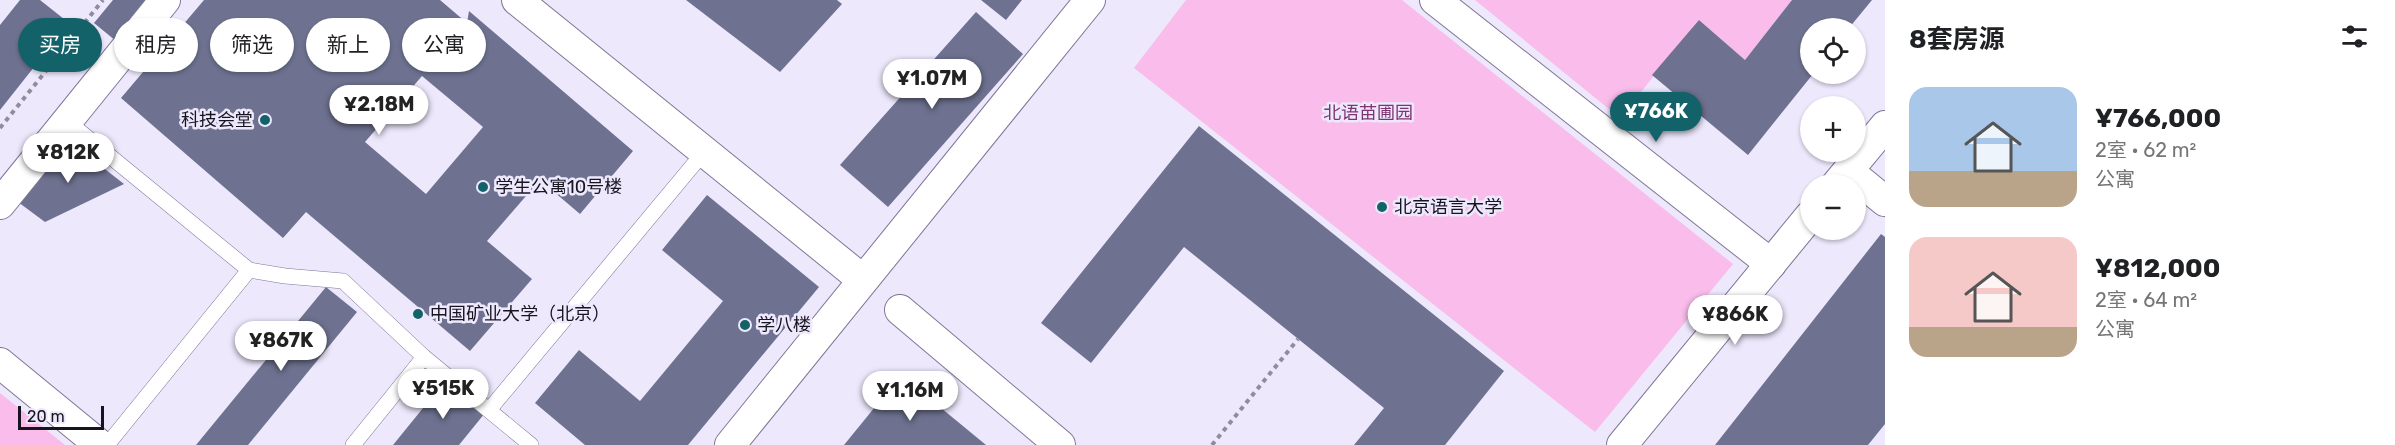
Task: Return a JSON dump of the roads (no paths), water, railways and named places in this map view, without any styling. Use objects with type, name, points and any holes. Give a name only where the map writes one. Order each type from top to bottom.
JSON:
[{"type":"street","points":[[0,204],[165,0]]},
{"type":"street","points":[[517,0],[863,280]]},
{"type":"street","points":[[730,445],[1090,0]]},
{"type":"street","points":[[1435,0],[1771,264]]},
{"type":"street","points":[[1845,174],[1885,126]]},
{"type":"street","points":[[1866,191],[1885,201]]},
{"type":"street","points":[[1622,445],[1800,228]]},
{"type":"street","points":[[900,310],[1060,445]]},
{"type":"street","points":[[0,363],[100,445]]},
{"type":"lane","points":[[67,121],[249,270],[343,281],[424,357],[531,445]]},
{"type":"lane","points":[[489,410],[704,152]]},
{"type":"lane","points":[[107,445],[249,270]]},
{"type":"lane","points":[[353,445],[424,357]]},
{"type":"place","name":"科技会堂","points":[[265,120]]},
{"type":"place","name":"学生公寓10号楼","points":[[483,187]]},
{"type":"place","name":"北京语言大学","points":[[1382,207]]},
{"type":"place","name":"中国矿业大学（北京）","points":[[418,314]]},
{"type":"place","name":"学八楼","points":[[745,325]]},
{"type":"park label","name":"北语苗圃园","points":[[1368,113]]}]
